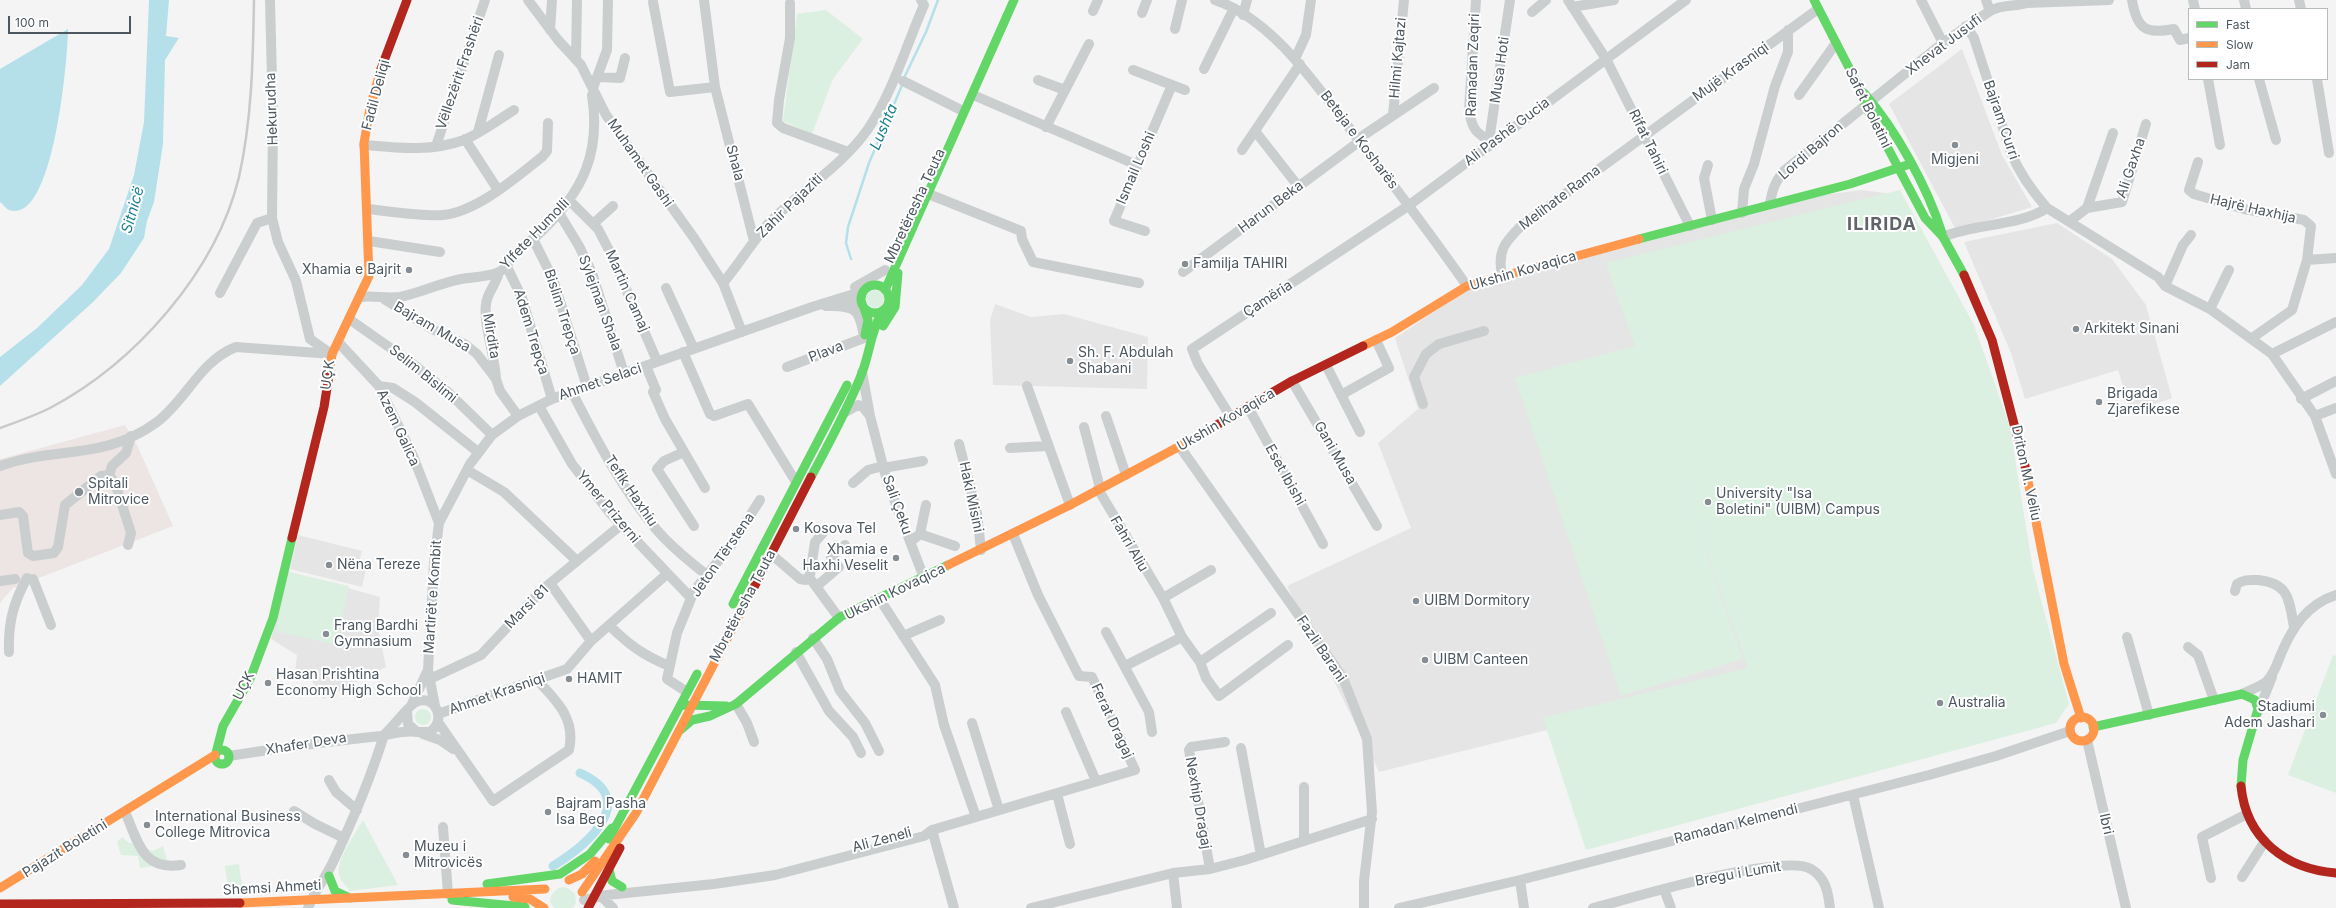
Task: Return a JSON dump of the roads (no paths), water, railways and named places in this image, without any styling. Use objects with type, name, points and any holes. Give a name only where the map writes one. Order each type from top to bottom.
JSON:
[{"type":"street","name":"Hekurudha","points":[[270,0],[270,68],[273,120],[272,218],[278,242],[296,282],[310,339],[332,354]]},
{"type":"street","name":"Fadil Deliqi","points":[[332,354],[339,343],[349,319],[361,297],[369,276],[369,241],[364,145],[370,108],[379,74],[406,0]]},
{"type":"street","name":"Vëllezërit Frashëri","points":[[436,146],[485,0]]},
{"type":"street","name":"Muhamet Gashi","points":[[528,0],[550,30],[581,65],[593,83],[606,114],[694,238],[723,283],[742,332]]},
{"type":"street","points":[[550,30],[552,0]]},
{"type":"street","points":[[576,59],[577,0]]},
{"type":"street","points":[[593,83],[607,50],[608,0]]},
{"type":"street","name":"Shala","points":[[704,0],[715,87],[754,241]]},
{"type":"street","name":"Zahir Pajaziti","points":[[723,283],[744,258],[754,241],[772,221],[848,152],[868,130],[884,101],[924,5],[921,0]]},
{"type":"street","name":"Mbretëresha Teuta","points":[[812,306],[857,286],[885,270],[973,95],[1008,0]]},
{"type":"street","name":"Mbretëresha Teuta","points":[[882,288],[898,264],[925,193],[960,109],[1008,0]]},
{"type":"street","points":[[1093,11],[1098,0]]},
{"type":"street","points":[[1142,13],[1147,0]]},
{"type":"street","points":[[1175,28],[1182,0]]},
{"type":"street","name":"Beteja e Kosharës","points":[[1215,0],[1234,8],[1264,30],[1297,62],[1359,140],[1467,286]]},
{"type":"street","points":[[1243,15],[1247,0]]},
{"type":"street","points":[[1242,150],[1297,62],[1306,35],[1311,0]]},
{"type":"street","name":"Hilmi Kajtazi","points":[[1393,115],[1404,0]]},
{"type":"street","name":"Ramadan Zeqiri","points":[[1476,0],[1469,110],[1471,124],[1475,131],[1491,142]]},
{"type":"street","name":"Musa Hoti","points":[[1491,142],[1510,0]]},
{"type":"street","points":[[1532,12],[1546,0]]},
{"type":"street","points":[[1570,3],[1614,0]]},
{"type":"street","name":"Ali Pashë Gucia","points":[[1408,206],[1491,142],[1686,0]]},
{"type":"street","points":[[1920,0],[1943,43]]},
{"type":"street","points":[[1986,0],[1990,11]]},
{"type":"street","name":"Xhevat Jusufi","points":[[1868,102],[1966,26],[1998,6],[2050,1],[2109,0]]},
{"type":"street","points":[[2132,0],[2138,19],[2147,30],[2152,32],[2174,29],[2180,40],[2188,38]]},
{"type":"street","points":[[653,2],[670,92],[715,87]]},
{"type":"street","points":[[790,3],[790,38],[779,100],[777,123],[783,128],[848,152]]},
{"type":"street","name":"Rifat Tahiri","points":[[1570,3],[1606,59],[1690,226]]},
{"type":"street","name":"Mujë Krasniqi","points":[[1644,136],[1788,30],[1816,4]]},
{"type":"street","name":"Safet Boletini","points":[[1816,4],[1861,91],[1912,169]]},
{"type":"street","points":[[1204,68],[1234,8]]},
{"type":"street","name":"Bajram Curri","points":[[1966,26],[1974,38],[2016,165],[2035,195],[2046,208],[2070,221],[2100,243],[2158,277],[2165,286],[2210,309],[2252,338],[2272,354],[2280,363],[2301,399],[2315,416],[2336,474]]},
{"type":"street","points":[[1742,213],[1744,189],[1754,164],[1775,86],[1788,52],[1788,30]]},
{"type":"street","points":[[1799,95],[1836,43]]},
{"type":"street","points":[[1046,126],[1089,44]]},
{"type":"street","points":[[478,132],[499,55]]},
{"type":"street","points":[[593,83],[620,78],[625,58]]},
{"type":"street","points":[[1133,70],[1186,90]]},
{"type":"street","points":[[1038,80],[1065,90]]},
{"type":"street","points":[[2208,80],[2220,145]]},
{"type":"street","points":[[2259,80],[2276,140]]},
{"type":"street","points":[[2317,80],[2329,153]]},
{"type":"street","points":[[903,81],[960,109]]},
{"type":"street","name":"Ylfete Humolli","points":[[361,297],[372,296],[384,299],[401,297],[456,280],[503,269],[514,254],[534,239],[559,213],[587,172],[590,157],[594,109],[593,83]]},
{"type":"street","name":"Ismail Loshi","points":[[1145,231],[1114,221],[1172,85]]},
{"type":"street","name":"Hilmi Kajtazi","points":[[1359,140],[1434,88]]},
{"type":"street","points":[[973,95],[1137,165]]},
{"type":"street","name":"Safet Boletini","points":[[1868,102],[1901,173]]},
{"type":"street","name":"Lordi Bajron","points":[[1770,204],[1772,191],[1776,181],[1784,171],[1868,102]]},
{"type":"street","name":"Vëllezërit Frashëri","points":[[364,145],[408,149],[436,146],[465,140],[514,110]]},
{"type":"street","points":[[367,209],[443,215],[461,211],[498,190],[547,151],[548,123]]},
{"type":"street","name":"Ali Gaxha","points":[[2070,221],[2087,208],[2122,202],[2146,124]]},
{"type":"street","points":[[1255,131],[1298,186]]},
{"type":"street","name":"Ali Gaxha","points":[[2087,208],[2113,133]]},
{"type":"street","name":"Melihate Rama","points":[[1502,275],[1499,261],[1508,239],[1522,226],[1644,136]]},
{"type":"street","points":[[465,140],[498,190]]},
{"type":"street","name":"Harun Beka","points":[[1183,272],[1359,140]]},
{"type":"street","name":"Hajrë Haxhija","points":[[2198,162],[2189,190],[2194,194],[2244,209],[2308,222],[2311,232],[2307,260],[2292,310],[2252,338]]},
{"type":"street","points":[[1708,165],[1704,178],[1712,220]]},
{"type":"street","name":"Ukshin Kovaqica","points":[[679,731],[692,720],[710,716],[736,704],[796,652],[839,618],[1070,506],[1099,489],[1180,447],[1230,416],[1292,381],[1326,366],[1376,340],[1467,286],[1502,275],[1742,213],[1770,204],[1901,173],[1912,169]]},
{"type":"street","name":"Driton M. Veliu","points":[[1912,169],[1939,222],[1942,237]]},
{"type":"street","name":"Driton M. Veliu","points":[[1901,173],[1925,218],[1942,237],[1968,282],[1994,347],[2023,454],[2064,664],[2080,718]]},
{"type":"street","points":[[925,193],[1021,231],[1022,239],[1033,262],[1139,283]]},
{"type":"street","name":"Martin Camaj","points":[[569,200],[593,224],[610,252],[657,361]]},
{"type":"street","points":[[593,224],[613,206]]},
{"type":"street","name":"Çamëria","points":[[1230,416],[1198,364],[1192,350],[1408,206]]},
{"type":"street","points":[[1942,237],[2032,215],[2046,208]]},
{"type":"street","name":"Sylejman Shala","points":[[559,213],[579,246],[592,273],[624,373]]},
{"type":"street","points":[[220,293],[257,222],[272,218]]},
{"type":"street","points":[[2165,286],[2183,245],[2191,235]]},
{"type":"street","name":"Bislim Trepça","points":[[534,239],[553,279],[587,387]]},
{"type":"street","points":[[369,241],[440,252]]},
{"type":"street","points":[[2307,260],[2336,258]]},
{"type":"street","points":[[862,372],[885,321],[895,308],[898,264]]},
{"type":"street","name":"Mirdita","points":[[496,378],[496,362],[485,310],[488,297],[503,269]]},
{"type":"street","name":"Adem Trepça","points":[[503,269],[522,298],[552,399]]},
{"type":"street","points":[[882,288],[867,287],[861,296],[863,306],[871,312],[883,310],[888,303],[882,288],[885,270]]},
{"type":"street","points":[[2210,309],[2229,270]]},
{"type":"street","name":"Ahmet Selaci","points":[[439,523],[478,452],[492,435],[518,416],[552,399],[812,306],[854,294],[867,287]]},
{"type":"street","points":[[666,288],[694,349]]},
{"type":"street","name":"Bajram Musa","points":[[384,299],[439,333],[466,345],[477,354],[496,378],[500,391],[518,416]]},
{"type":"street","name":"Ahmet Selaci","points":[[812,306],[851,300],[863,306]]},
{"type":"street","points":[[812,306],[848,306],[858,314],[862,321],[864,338]]},
{"type":"street","name":"Mbretëresha Teuta","points":[[729,613],[843,394],[864,338],[868,320],[863,306]]},
{"type":"street","name":"Mbretëresha Teuta","points":[[584,900],[628,827],[844,413],[862,372],[875,323],[883,310]]},
{"type":"street","name":"Selim Bislimi","points":[[349,319],[409,361],[449,393],[492,435]]},
{"type":"street","points":[[2272,354],[2336,322]]},
{"type":"street","points":[[1423,404],[1414,377],[1426,354],[1439,344],[1484,331]]},
{"type":"street","name":"Plava","points":[[787,367],[864,338]]},
{"type":"street","points":[[1341,395],[1389,368],[1376,340]]},
{"type":"street","name":"Azem Galica","points":[[339,343],[379,386],[413,456],[439,523]]},
{"type":"street","name":"UÇK","points":[[0,466],[17,460],[93,450],[119,444],[157,422],[175,404],[204,369],[221,353],[236,347],[332,354],[324,408],[273,618],[250,679],[223,726],[221,754],[215,761],[219,764]]},
{"type":"street","points":[[683,352],[710,414],[714,416],[748,404],[796,482]]},
{"type":"street","points":[[646,366],[656,390],[653,392],[684,452],[705,488]]},
{"type":"street","points":[[1326,366],[1360,432]]},
{"type":"street","name":"Sali Çeku","points":[[862,372],[870,416],[883,467],[924,578]]},
{"type":"street","name":"Gani Musa","points":[[1292,381],[1377,526]]},
{"type":"street","points":[[2301,399],[2336,381]]},
{"type":"street","points":[[379,386],[393,388],[415,402],[478,452]]},
{"type":"street","points":[[1027,386],[1047,446],[1070,506]]},
{"type":"street","name":"Tefik Haxhiu","points":[[572,392],[623,482],[656,530],[688,561],[708,576]]},
{"type":"street","points":[[844,413],[858,405],[863,407],[870,416]]},
{"type":"street","name":"Ymer Prizerni","points":[[539,406],[572,464],[620,525],[692,598]]},
{"type":"street","name":"Eset Ibishi","points":[[1248,407],[1323,544]]},
{"type":"street","points":[[2315,416],[2336,408]]},
{"type":"street","points":[[1106,416],[1126,475]]},
{"type":"street","points":[[1084,427],[1099,489]]},
{"type":"street","points":[[109,475],[112,466],[126,452],[131,436]]},
{"type":"street","name":"Haki Misini","points":[[959,444],[977,513],[982,550]]},
{"type":"street","points":[[1010,448],[1047,446]]},
{"type":"street","name":"Fazli Barani","points":[[1180,447],[1343,678],[1367,739],[1372,818],[1364,908]]},
{"type":"street","points":[[684,452],[664,462],[657,469],[694,526]]},
{"type":"street","name":"Sali Çeku","points":[[853,483],[868,470],[924,461]]},
{"type":"street","points":[[467,470],[504,492],[577,561]]},
{"type":"street","points":[[0,515],[19,512],[23,516],[28,553],[33,556],[54,553],[58,547],[65,505],[101,476],[109,475]]},
{"type":"street","points":[[109,475],[115,483],[131,533],[128,545]]},
{"type":"street","name":"Fahri Aliu","points":[[1099,489],[1162,598],[1182,637],[1200,662],[1206,678],[1219,696],[1288,645]]},
{"type":"street","name":"Jeton Tërstena","points":[[687,692],[667,679],[677,632],[694,591],[708,576],[760,500]]},
{"type":"street","name":"Sali Çeku","points":[[910,542],[920,534],[926,505]]},
{"type":"street","name":"Martirët e Kombit","points":[[437,714],[429,675],[434,563],[439,523]]},
{"type":"street","name":"Marsi 81","points":[[429,675],[481,655],[519,613],[550,584],[620,525]]},
{"type":"street","points":[[809,578],[815,542],[823,533]]},
{"type":"street","name":"Sali Çeku","points":[[920,534],[955,546]]},
{"type":"street","name":"Ferat Dragaj","points":[[930,831],[1135,770],[1092,677],[1078,675],[1054,624],[1038,595],[1013,534]]},
{"type":"street","points":[[817,586],[839,567],[831,557],[845,545]]},
{"type":"street","points":[[771,554],[800,579],[804,581],[809,578]]},
{"type":"street","points":[[1162,598],[1211,570]]},
{"type":"street","name":"Ahmet Krasniqi","points":[[437,714],[568,669],[591,641],[667,574]]},
{"type":"street","points":[[809,578],[817,586],[839,618]]},
{"type":"street","points":[[0,580],[15,579]]},
{"type":"street","points":[[9,652],[8,629],[15,600],[30,579],[51,626]]},
{"type":"street","points":[[2235,591],[2237,584],[2244,580],[2266,581],[2277,585],[2288,595],[2294,627]]},
{"type":"street","points":[[550,584],[591,641]]},
{"type":"street","points":[[2336,595],[2313,608],[2294,627],[2272,675],[2256,718],[2242,767],[2242,797],[2247,814],[2265,841],[2280,856],[2296,865],[2311,871],[2336,873]]},
{"type":"street","points":[[879,598],[935,685],[944,725],[976,817]]},
{"type":"street","points":[[1200,662],[1271,613]]},
{"type":"street","points":[[903,636],[940,620]]},
{"type":"street","points":[[610,625],[630,646],[651,659],[669,666]]},
{"type":"street","points":[[1106,632],[1149,712],[1152,732]]},
{"type":"street","points":[[1124,666],[1182,637]]},
{"type":"street","points":[[2128,637],[2149,715]]},
{"type":"street","points":[[813,638],[827,659],[840,691],[865,723],[879,751]]},
{"type":"street","points":[[2188,647],[2198,655],[2214,700]]},
{"type":"street","points":[[796,652],[829,711],[853,737],[861,753]]},
{"type":"street","name":"Mbretëresha Teuta","points":[[545,889],[556,881],[569,880],[582,874],[597,859],[701,667]]},
{"type":"street","name":"Martirët e Kombit","points":[[384,735],[409,707],[429,675]]},
{"type":"street","points":[[2093,727],[2242,694],[2266,682],[2272,675]]},
{"type":"street","points":[[705,678],[706,695],[709,701],[716,706]]},
{"type":"street","points":[[437,714],[433,730],[420,733],[408,724],[409,707],[424,700],[437,714],[460,754],[493,800],[569,750],[571,741],[570,722],[567,714],[537,680]]},
{"type":"street","name":"Ukshin Kovaqica","points":[[681,705],[728,706],[749,693]]},
{"type":"street","points":[[2242,694],[2251,697],[2258,704],[2256,718]]},
{"type":"street","points":[[736,704],[747,723],[754,742]]},
{"type":"street","points":[[1066,712],[1096,781]]},
{"type":"street","points":[[2080,718],[2087,719],[2093,727],[2092,735],[2087,740],[2076,740],[2070,731],[2072,724],[2080,718]]},
{"type":"street","points":[[972,723],[999,810]]},
{"type":"street","points":[[315,905],[325,878],[368,787],[384,735],[398,731],[420,733],[444,742],[460,754]]},
{"type":"street","name":"Ramadan Kelmendi","points":[[1399,908],[1520,880],[1853,795],[1996,756],[2070,731]]},
{"type":"street","name":"Xhafer Deva","points":[[221,754],[346,738],[384,735]]},
{"type":"street","name":"Ibri","points":[[2087,740],[2126,908]]},
{"type":"street","name":"Nexhip Dragaj","points":[[1210,869],[1189,750],[1191,747],[1225,742]]},
{"type":"street","points":[[1241,748],[1262,855]]},
{"type":"street","name":"Pajazit Boletini","points":[[12,906],[2,887],[221,754]]},
{"type":"street","name":"Pajazit Boletini","points":[[188,773],[219,764]]},
{"type":"street","points":[[329,780],[336,792],[357,810]]},
{"type":"street","points":[[1304,787],[1304,840]]},
{"type":"street","points":[[1057,794],[1070,844]]},
{"type":"street","points":[[1853,795],[1879,908]]},
{"type":"street","points":[[450,897],[483,884],[546,877],[570,869],[590,854],[613,827],[628,804]]},
{"type":"street","points":[[294,811],[315,824],[344,838]]},
{"type":"street","name":"Pajazit Boletini","points":[[125,812],[143,852],[150,861],[167,867],[181,865]]},
{"type":"street","points":[[2211,878],[2202,837],[2247,814]]},
{"type":"street","name":"Nexhip Dragaj","points":[[1031,908],[1043,907],[1173,873],[1210,869],[1262,855],[1372,818]]},
{"type":"street","points":[[443,827],[450,897]]},
{"type":"street","points":[[613,908],[598,894],[628,827]]},
{"type":"street","name":"Ali Zeneli","points":[[584,900],[622,887],[684,882],[774,869],[923,829],[930,831]]},
{"type":"street","points":[[930,831],[954,908]]},
{"type":"street","name":"Ali Zeneli","points":[[598,894],[714,884],[775,875],[924,836],[930,831]]},
{"type":"street","points":[[2242,878],[2265,841]]},
{"type":"street","name":"Bregu i Lumit","points":[[1593,908],[1723,874],[1790,865],[1810,868],[1822,877],[1828,891],[1830,908]]},
{"type":"street","points":[[609,870],[612,881],[622,887]]},
{"type":"street","points":[[1173,873],[1177,908]]},
{"type":"street","points":[[325,878],[333,890],[340,895],[350,898]]},
{"type":"street","points":[[569,880],[579,887],[584,900]]},
{"type":"street","points":[[1520,880],[1524,908]]},
{"type":"street","points":[[544,908],[543,896],[545,889]]},
{"type":"street","name":"Shemsi Ahmeti","points":[[0,904],[12,906],[100,907],[223,904],[315,905],[450,897],[545,889]]},
{"type":"street","points":[[1664,889],[1671,908]]},
{"type":"street","points":[[450,897],[476,906],[512,905],[528,908]]},
{"type":"street","name":"Shemsi Ahmeti","points":[[315,905],[350,898],[450,897],[526,898],[544,908]]},
{"type":"water","name":"Sitnicë","points":[[149,0],[169,0],[166,36],[179,38],[165,60],[163,144],[154,202],[147,221],[144,238],[121,273],[93,302],[0,386],[0,357],[37,328],[82,285],[109,249],[134,175],[144,122]]},
{"type":"water","points":[[68,29],[61,102],[47,167],[37,192],[24,208],[9,210],[0,202],[0,69]]},
{"type":"waterway","name":"Lushta","points":[[904,78],[926,32],[938,0]]},
{"type":"waterway","name":"Lushta","points":[[851,259],[846,243],[848,227],[869,163],[903,83]]},
{"type":"waterway","name":"Lushta","points":[[553,866],[580,846],[593,834],[602,822],[607,809],[606,796],[598,784],[580,773]]},
{"type":"railway","points":[[0,428],[50,408],[82,389],[112,366],[141,340],[168,311],[192,280],[212,247],[228,212],[239,177],[247,133],[251,89],[254,0]]},
{"type":"place","name":"Migjeni","points":[[1955,145]]},
{"type":"place","name":"Familja TAHIRI","points":[[1185,264]]},
{"type":"place","name":"Xhamia e Bajrit","points":[[409,270]]},
{"type":"place","name":"Arkitekt Sinani","points":[[2076,329]]},
{"type":"place","name":"Sh. F. Abdulah Shabani","points":[[1070,361]]},
{"type":"place","name":"Brigada Zjarefikese","points":[[2099,402]]},
{"type":"place","name":"Spitali Mitrovice","points":[[79,492]]},
{"type":"place","name":"University \"Isa Boletini\" (UIBM) Campus","points":[[1708,502]]},
{"type":"place","name":"Kosova Tel","points":[[796,529]]},
{"type":"place","name":"Xhamia e Haxhi Veselit","points":[[896,558]]},
{"type":"place","name":"Nëna Tereze","points":[[329,565]]},
{"type":"place","name":"UIBM Dormitory","points":[[1416,601]]},
{"type":"place","name":"Frang Bardhi Gymnasium","points":[[326,634]]},
{"type":"place","name":"UIBM Canteen","points":[[1425,660]]},
{"type":"place","name":"HAMIT","points":[[569,679]]},
{"type":"place","name":"Hasan Prishtina Economy High School","points":[[268,683]]},
{"type":"place","name":"Australia","points":[[1940,703]]},
{"type":"place","name":"Stadiumi Adem Jashari","points":[[2323,715]]},
{"type":"place","name":"Bajram Pasha Isa Beg","points":[[548,812]]},
{"type":"place","name":"International Business College Mitrovica","points":[[147,825]]},
{"type":"place","name":"Muzeu i Mitrovicës","points":[[406,855]]},
{"type":"district","name":"ILIRIDA","points":[[1882,225]]}]
